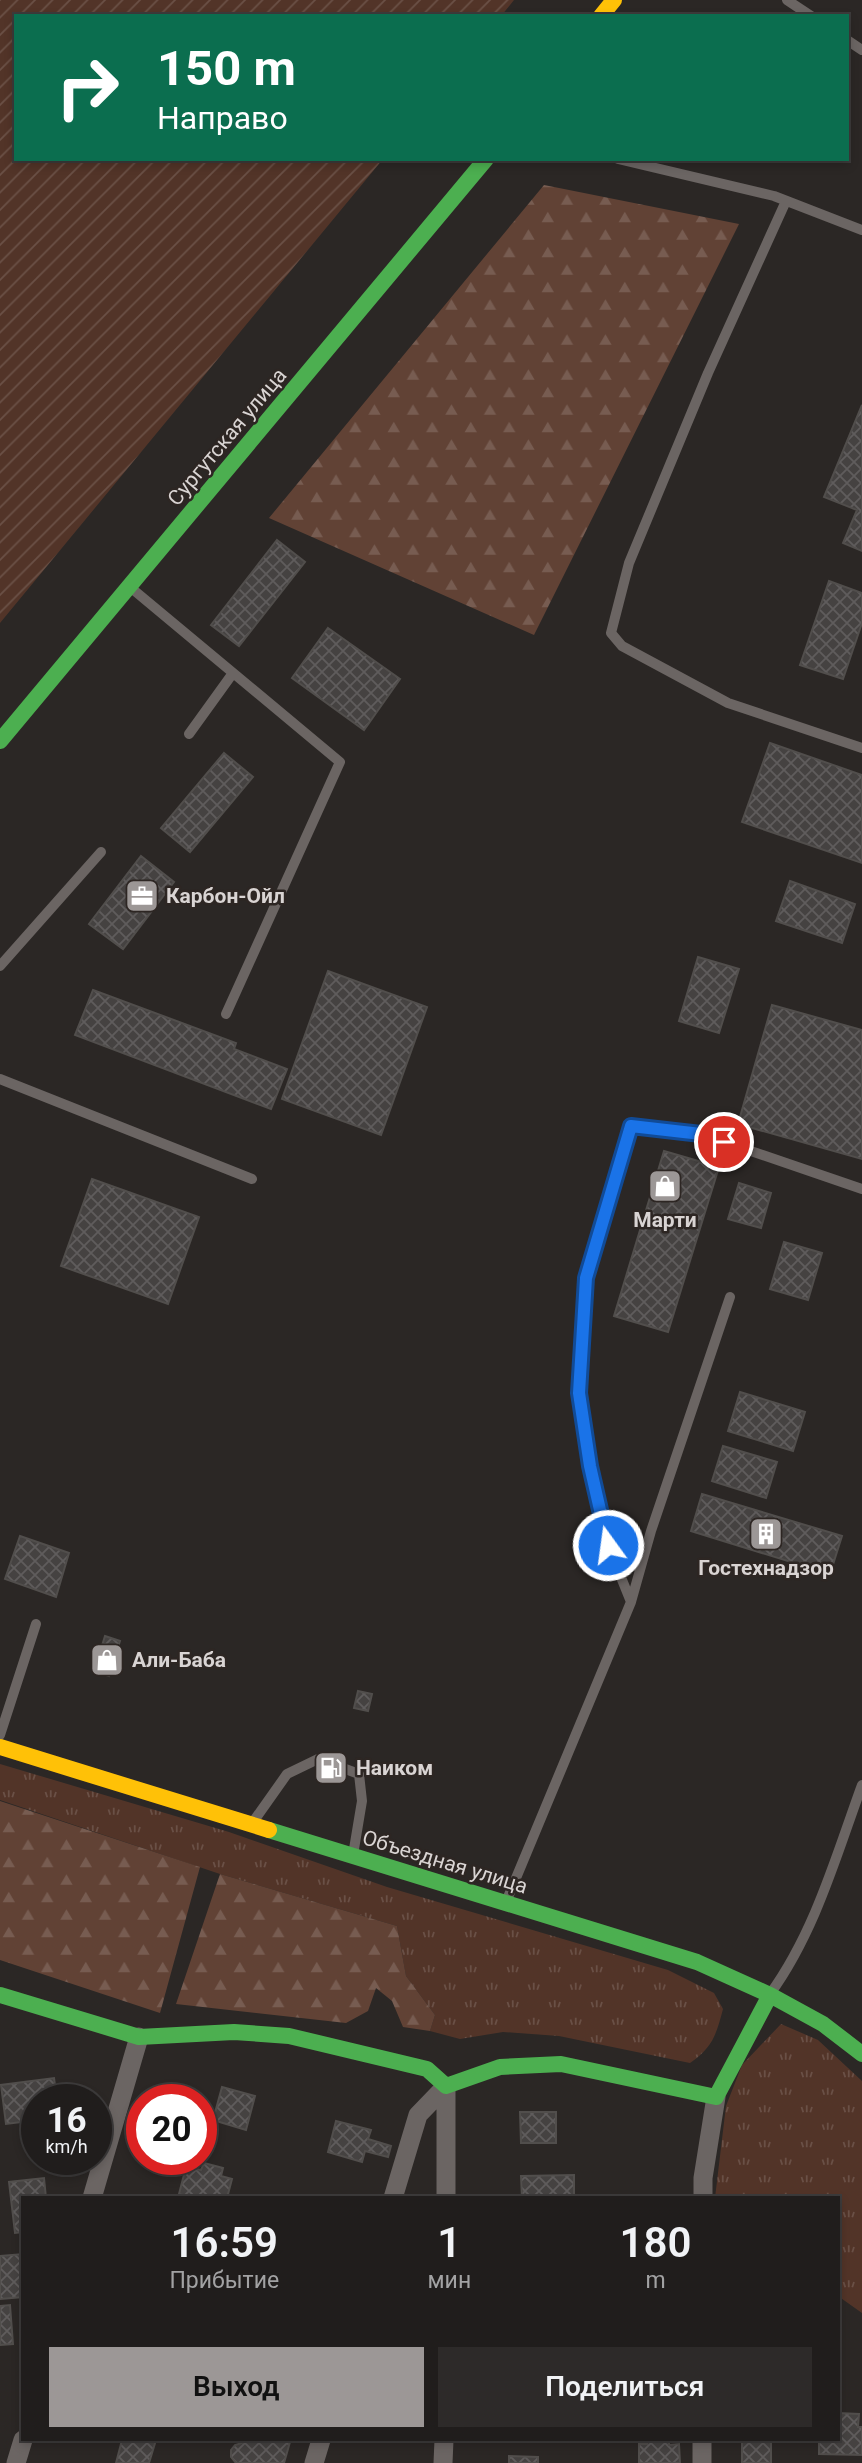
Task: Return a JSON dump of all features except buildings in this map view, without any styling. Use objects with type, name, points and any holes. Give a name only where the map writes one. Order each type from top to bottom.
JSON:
[{"type":"street","points":[[603,14],[614,0]]},
{"type":"street","name":"Сургутская улица","points":[[0,741],[484,161]]},
{"type":"street","name":"Объездная улица","points":[[0,1746],[697,1962],[770,1994],[823,2024],[862,2054]]},
{"type":"street","points":[[703,2196],[703,2178],[716,2096],[770,1994]]},
{"type":"street","points":[[0,1995],[139,2037],[234,2032],[289,2036],[428,2069],[479,2074]]},
{"type":"street","points":[[93,2196],[139,2037]]},
{"type":"street","points":[[394,2196],[418,2115],[446,2086],[500,2067],[561,2064],[716,2096]]},
{"type":"street","points":[[428,2069],[446,2086]]},
{"type":"street","points":[[446,2086],[446,2196]]},
{"type":"street","points":[[16,2463],[23,2441]]},
{"type":"street","points":[[314,2463],[321,2441]]},
{"type":"street","points":[[443,2463],[444,2441]]},
{"type":"street","points":[[702,2441],[702,2463]]},
{"type":"lane","points":[[787,0],[808,14]]},
{"type":"lane","points":[[626,161],[786,201],[862,230]]},
{"type":"lane","points":[[786,201],[708,373],[629,563],[611,633],[622,646],[728,703],[862,748]]},
{"type":"lane","points":[[130,587],[340,762],[226,1014]]},
{"type":"lane","points":[[189,734],[233,673]]},
{"type":"lane","points":[[0,966],[101,852]]},
{"type":"lane","points":[[0,1079],[252,1180]]},
{"type":"lane","points":[[631,1602],[604,1531],[590,1466],[579,1393],[586,1278],[631,1126],[701,1134],[862,1189]]},
{"type":"lane","points":[[506,1903],[631,1602],[656,1518],[730,1297]]},
{"type":"lane","points":[[0,1735],[36,1624]]},
{"type":"lane","points":[[252,1824],[287,1774],[318,1759],[359,1774],[362,1801],[353,1856]]},
{"type":"lane","points":[[770,1994],[790,1967],[807,1929],[862,1785]]},
{"type":"green space","points":[[0,0],[514,0],[503,14],[14,14],[14,161],[381,161],[0,623]]},
{"type":"green space","points":[[544,185],[739,224],[534,635],[269,518]]},
{"type":"green space","points":[[0,1764],[229,1832],[387,1887],[668,1970],[714,1993],[723,2009],[716,2033],[709,2046],[690,2063],[559,2036],[503,2032],[460,2039],[430,2031],[435,2015],[406,1976],[397,1926],[220,1874],[0,1800]]},
{"type":"green space","points":[[0,1801],[200,1867],[160,2013],[0,1960]]},
{"type":"green space","points":[[220,1874],[397,1926],[406,1976],[435,2015],[430,2031],[403,2027],[392,2001],[376,1988],[368,2011],[346,2023],[176,2004]]},
{"type":"green space","points":[[781,2024],[818,2040],[862,2081],[862,2313],[840,2297],[840,2196],[715,2196],[726,2106],[742,2065]]},
{"type":"traffic: fast","points":[[0,741],[484,161]]},
{"type":"traffic: fast","points":[[269,1830],[697,1962],[770,1995],[823,2024],[862,2054]]},
{"type":"traffic: fast","points":[[0,1995],[139,2037],[234,2032],[289,2036],[427,2069],[446,2086],[500,2067],[561,2064],[716,2097],[770,1995]]},
{"type":"traffic: slow","points":[[603,14],[614,0]]},
{"type":"traffic: slow","points":[[0,1747],[269,1830]]},
{"type":"place","name":"Карбон-Ойл","points":[[142,896]]},
{"type":"place","name":"Марти","points":[[665,1186]]},
{"type":"place","name":"Гостехнадзор","points":[[766,1534]]},
{"type":"place","name":"Али-Баба","points":[[107,1660]]},
{"type":"place","name":"Наиком","points":[[331,1768]]},
{"type":"route","points":[[608,1545],[590,1466],[579,1393],[586,1278],[631,1126],[701,1134],[724,1142]]}]
